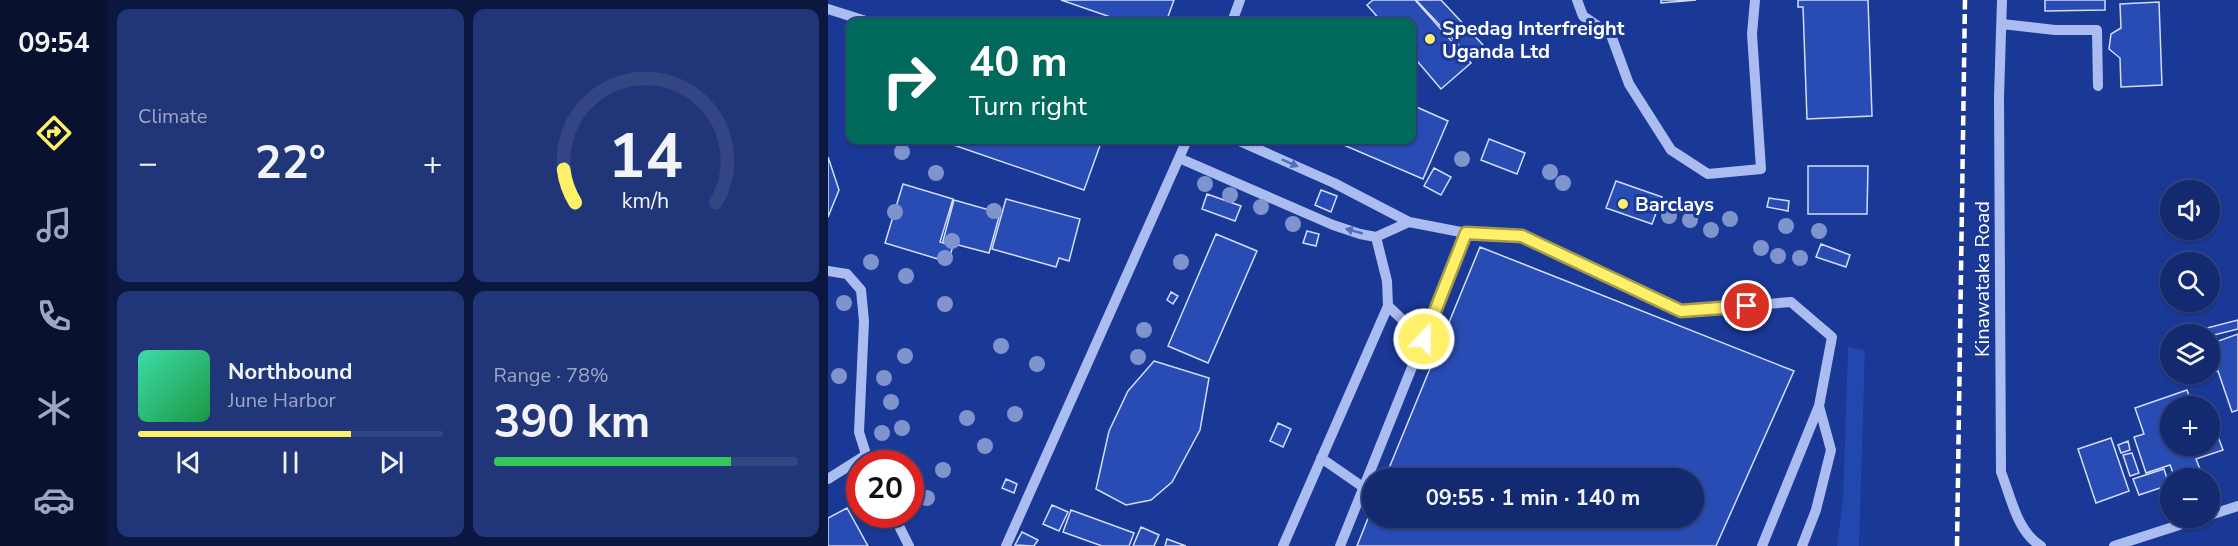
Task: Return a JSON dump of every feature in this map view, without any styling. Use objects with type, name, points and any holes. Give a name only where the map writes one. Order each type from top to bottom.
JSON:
[{"type":"street","points":[[1233,18],[1240,0]]},
{"type":"street","points":[[1577,0],[1583,16],[1611,35],[1629,84],[1671,150],[1708,174],[1761,169],[1752,34],[1755,0]]},
{"type":"street","name":"Kinawataka Road","points":[[2002,0],[1999,97],[2001,472],[2022,525],[2030,539],[2042,546]]},
{"type":"street","points":[[828,9],[856,18]]},
{"type":"street","points":[[828,19],[846,15]]},
{"type":"street","points":[[2002,24],[2055,30],[2097,30],[2098,86]]},
{"type":"street","points":[[1006,546],[1185,144]]},
{"type":"street","points":[[1246,144],[1334,183],[1408,222],[1466,233],[1522,236],[1681,311],[1791,302],[1832,337],[1819,406],[1762,546]]},
{"type":"street","points":[[1179,158],[1333,225],[1376,237],[1408,222]]},
{"type":"street","points":[[1372,468],[1466,233]]},
{"type":"street","points":[[1282,546],[1388,306],[1387,281],[1376,237]]},
{"type":"street","points":[[828,271],[847,274],[861,290],[864,321],[859,432],[864,450]]},
{"type":"street","points":[[1388,306],[1424,339]]},
{"type":"street","points":[[1802,546],[1816,510],[1830,450],[1819,406]]},
{"type":"street","points":[[1321,458],[1362,486]]},
{"type":"street","points":[[828,479],[846,470]]},
{"type":"street","points":[[1340,546],[1362,492]]},
{"type":"street","points":[[2220,512],[2238,506]]},
{"type":"street","points":[[900,528],[909,546]]},
{"type":"street","points":[[2114,546],[2170,528]]},
{"type":"shaded area","points":[[1848,347],[1865,350],[1859,546],[1837,546],[1843,499]]},
{"type":"building","points":[[1061,0],[1174,0],[1167,18],[1113,18]]},
{"type":"building","name":"Spedag Interfreight Uganda Ltd","points":[[1373,0],[1415,0],[1471,63],[1441,89],[1416,60],[1416,18],[1378,18],[1367,5]]},
{"type":"building","points":[[1416,0],[1441,0],[1483,45],[1470,57]]},
{"type":"building","points":[[1661,0],[1696,0],[1661,3]]},
{"type":"building","points":[[1798,0],[1868,0],[1872,116],[1807,119],[1803,7],[1798,7]]},
{"type":"building","points":[[2045,0],[2105,0],[2105,10],[2045,11]]},
{"type":"building","points":[[2159,2],[2162,85],[2121,87],[2120,58],[2109,49],[2111,34],[2121,28],[2120,4]]},
{"type":"building","points":[[1416,107],[1448,121],[1423,179],[1341,144],[1416,144]]},
{"type":"building","points":[[1489,139],[1525,153],[1517,174],[1481,160]]},
{"type":"building","points":[[951,144],[1101,144],[1084,190]]},
{"type":"building","points":[[828,157],[839,190],[828,217]]},
{"type":"building","points":[[1808,166],[1868,166],[1867,214],[1808,214]]},
{"type":"building","points":[[1434,168],[1451,177],[1441,195],[1424,186]]},
{"type":"building","points":[[1616,181],[1662,197],[1652,224],[1606,208]]},
{"type":"building","points":[[903,184],[953,199],[940,242],[953,246],[948,262],[885,243]]},
{"type":"building","points":[[1321,190],[1337,196],[1331,212],[1315,205]]},
{"type":"building","points":[[1207,194],[1241,206],[1235,221],[1202,209]]},
{"type":"building","points":[[1769,198],[1789,201],[1788,211],[1767,207]]},
{"type":"building","points":[[1006,199],[1080,219],[1069,261],[1059,258],[1056,267],[992,249]]},
{"type":"building","points":[[954,200],[1000,213],[989,253],[943,241]]},
{"type":"building","points":[[1307,231],[1319,234],[1316,246],[1303,243]]},
{"type":"building","points":[[1216,234],[1257,251],[1208,363],[1168,346]]},
{"type":"building","points":[[1821,244],[1850,255],[1846,267],[1816,257]]},
{"type":"building","points":[[1480,247],[1794,371],[1716,546],[1357,546],[1364,528],[1704,528],[1704,468],[1389,468]]},
{"type":"building","points":[[1171,292],[1178,296],[1173,304],[1167,300]]},
{"type":"building","points":[[2238,320],[2238,329],[2220,334],[2220,325]]},
{"type":"building","points":[[2238,334],[2238,410],[2232,412],[2220,377],[2220,340]]},
{"type":"building","points":[[1154,361],[1209,378],[1200,430],[1172,482],[1151,500],[1126,505],[1096,489],[1109,431],[1128,391]]},
{"type":"building","points":[[2187,390],[2189,396],[2170,396]]},
{"type":"building","points":[[2160,399],[2160,456],[2205,456],[2196,459],[2200,468],[2171,468],[2170,465],[2146,473],[2134,437],[2144,434],[2135,408]]},
{"type":"building","points":[[1278,423],[1291,429],[1283,447],[1270,441]]},
{"type":"building","points":[[2111,438],[2129,491],[2096,503],[2078,449]]},
{"type":"building","points":[[2128,441],[2130,450],[2121,453],[2118,445]]},
{"type":"building","points":[[2132,453],[2139,473],[2130,476],[2123,455]]},
{"type":"building","points":[[2160,470],[2160,488],[2139,495],[2133,479]]},
{"type":"building","points":[[1006,479],[1017,484],[1014,493],[1002,488]]},
{"type":"building","points":[[1052,505],[1068,512],[1059,531],[1043,524]]},
{"type":"building","points":[[846,509],[846,528],[858,528],[868,546],[828,546],[828,518]]},
{"type":"building","points":[[1071,510],[1134,533],[1129,546],[1102,546],[1063,532]]},
{"type":"building","points":[[1141,527],[1159,535],[1154,546],[1133,546]]},
{"type":"building","points":[[1022,532],[1038,540],[1034,546],[1015,545]]},
{"type":"building","points":[[1167,539],[1186,546],[1165,546]]},
{"type":"railway","points":[[1957,546],[1965,0]]},
{"type":"place","name":"Spedag Interfreight Uganda Ltd","points":[[1430,39]]},
{"type":"place","name":"Barclays","points":[[1623,204]]},
{"type":"route","points":[[1424,339],[1466,233],[1522,236],[1681,311],[1747,306]]}]
